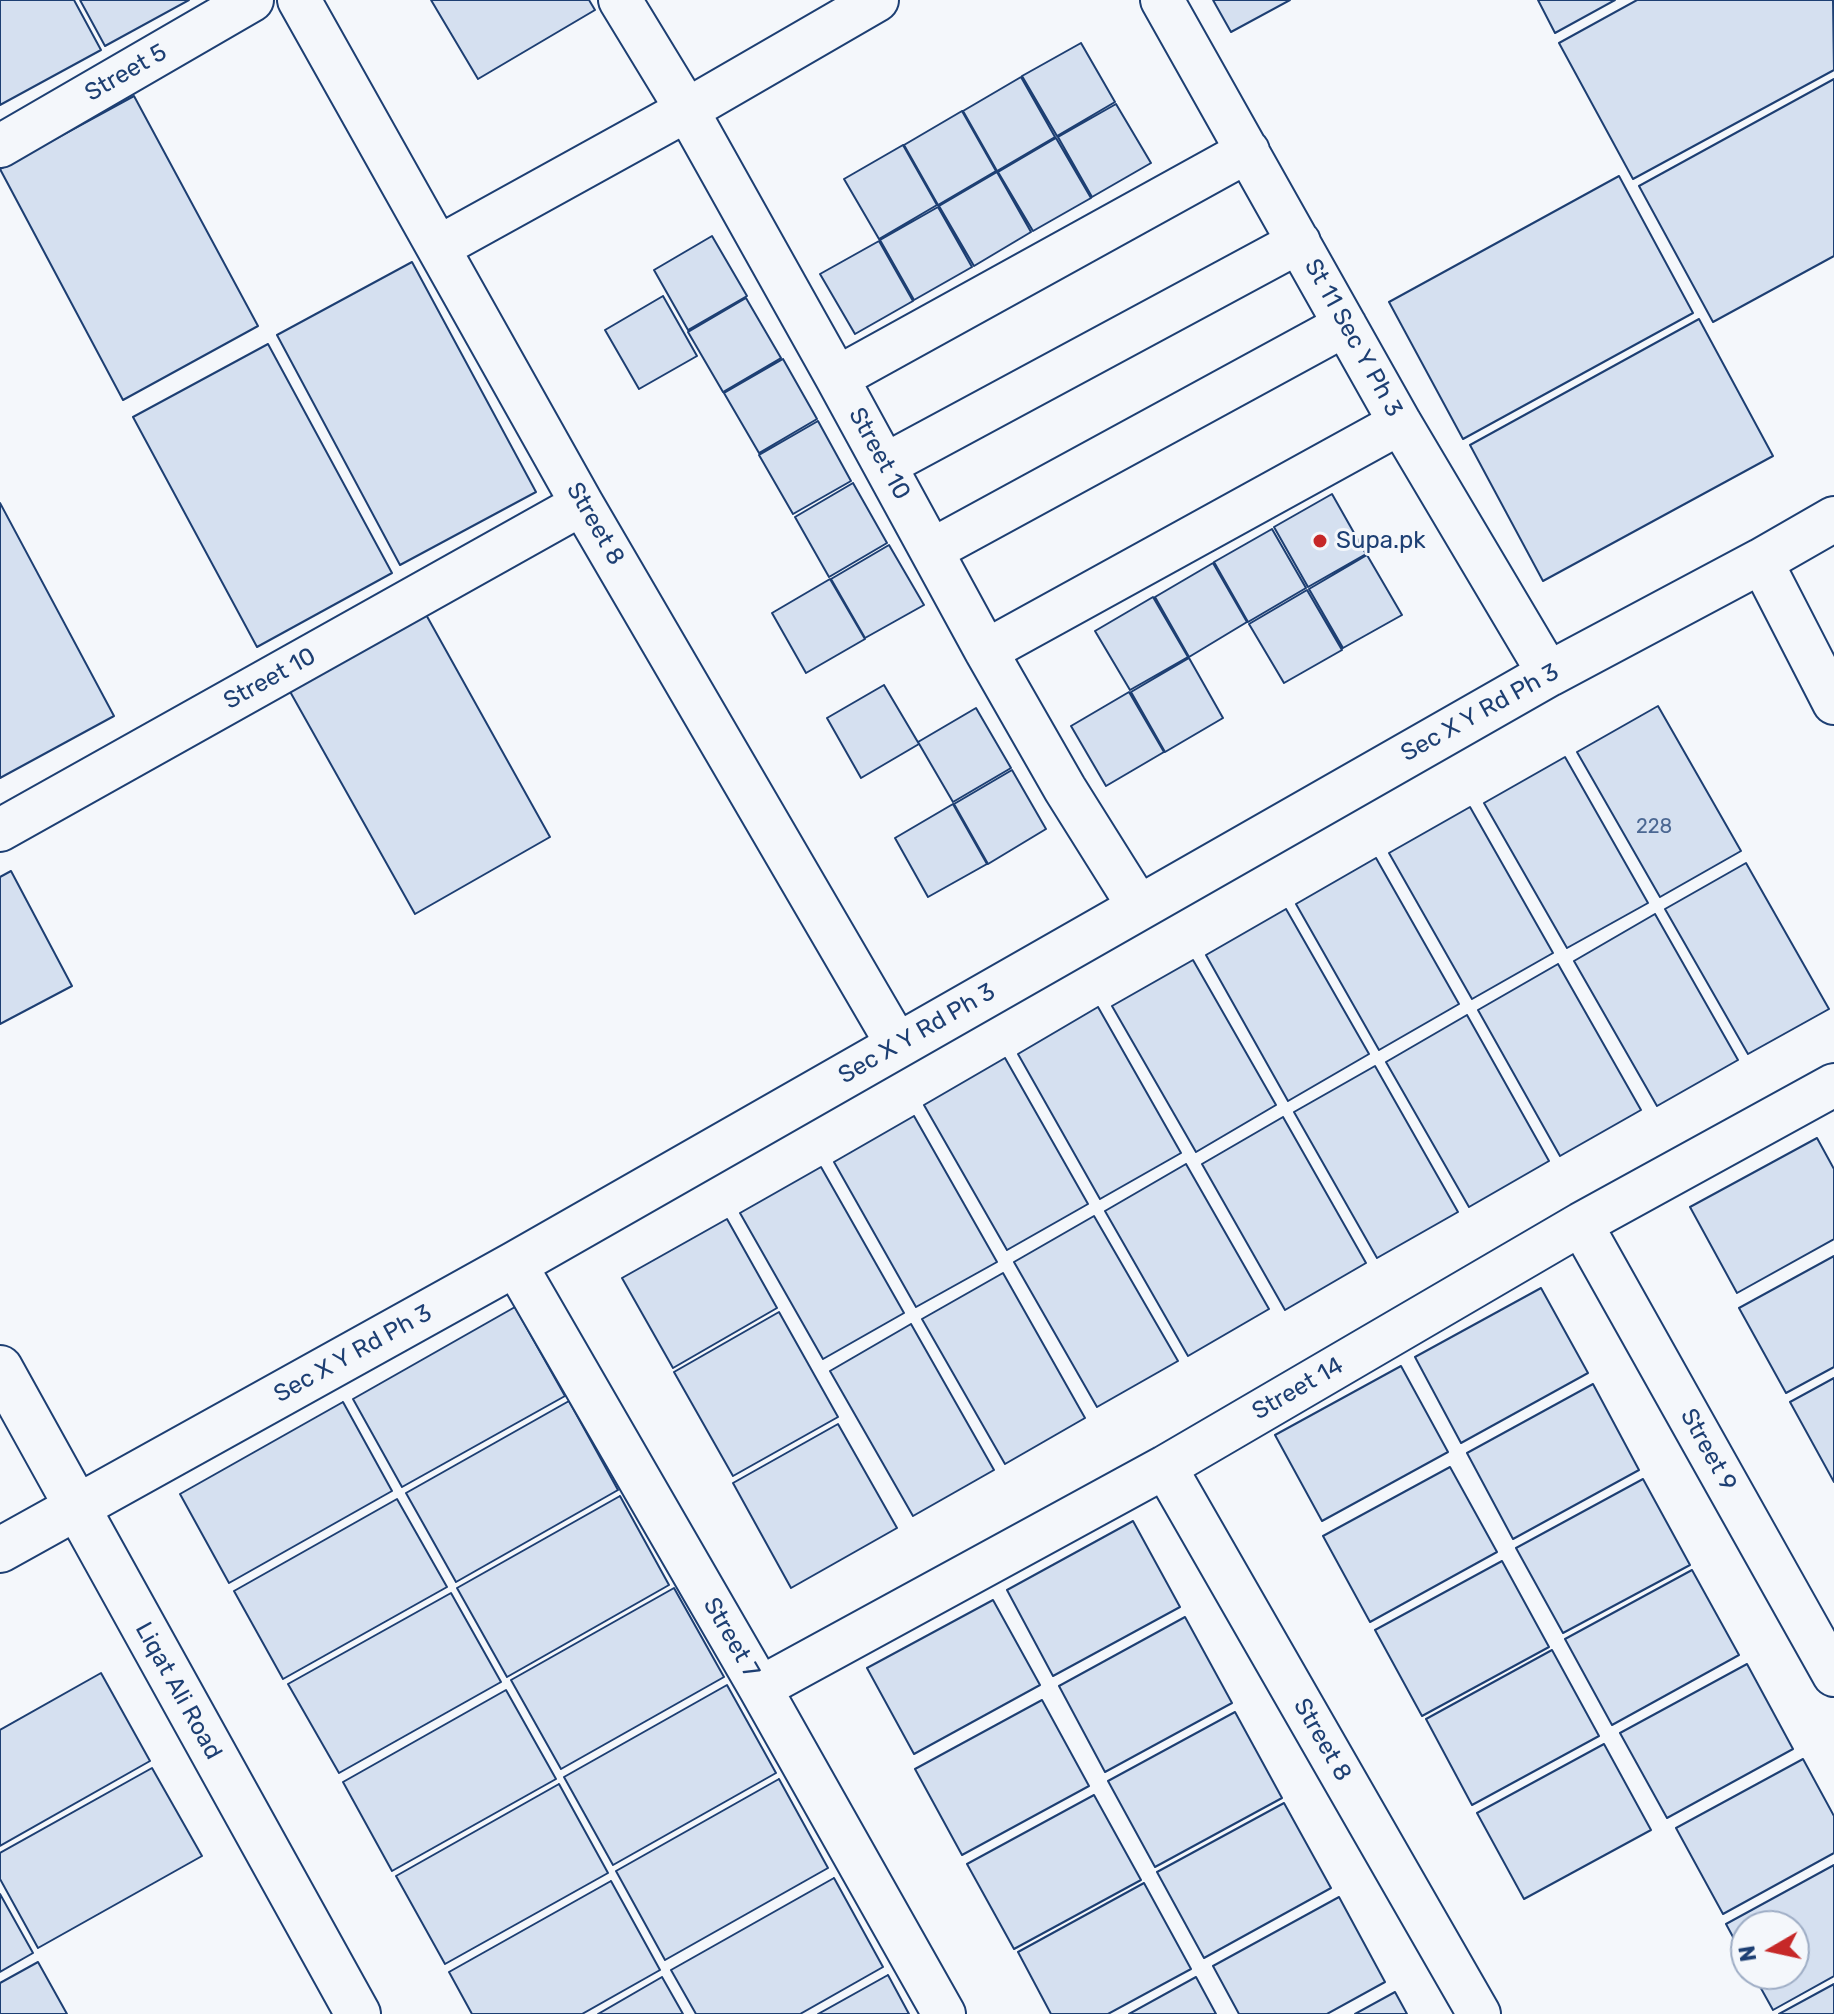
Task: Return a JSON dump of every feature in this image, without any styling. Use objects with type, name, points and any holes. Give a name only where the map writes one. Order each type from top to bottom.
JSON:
[{"type":"street","name":"Street 5","points":[[0,146],[252,0]]},
{"type":"street","name":"Street 8","points":[[299,0],[582,504],[897,1044]]},
{"type":"street","name":"Street 10","points":[[620,0],[687,110],[986,651],[1065,789],[1139,907]]},
{"type":"street","points":[[439,247],[687,110],[877,0]]},
{"type":"street","name":"St 11 Sec Y Ph 3","points":[[1162,0],[1400,423],[1549,674]]},
{"type":"street","points":[[837,378],[1248,151]]},
{"type":"street","points":[[885,465],[1299,242]]},
{"type":"street","points":[[932,550],[1345,325]]},
{"type":"street","points":[[986,651],[1400,423]]},
{"type":"street","name":"Street 10","points":[[0,830],[582,504]]},
{"type":"street","name":"Sec X Y Rd Ph 3","points":[[0,1550],[515,1264],[1549,674],[1834,519]]},
{"type":"street","points":[[1761,561],[1834,703]]},
{"type":"street","name":"Street 14","points":[[760,1688],[1165,1467],[1581,1224],[1834,1085]]},
{"type":"street","name":"Street 9","points":[[1581,1224],[1834,1675]]},
{"type":"street","name":"Street 7","points":[[515,1264],[944,2014]]},
{"type":"street","name":"Liqat Ali Road","points":[[0,1368],[358,2014]]},
{"type":"street","name":"Street 8","points":[[1165,1467],[1479,2014]]},
{"type":"building","points":[[0,0],[74,0],[101,50],[0,105]]},
{"type":"building","points":[[80,0],[189,0],[105,46]]},
{"type":"building","points":[[431,0],[589,0],[595,10],[478,79]]},
{"type":"building","points":[[1213,0],[1290,0],[1231,32]]},
{"type":"building","points":[[1538,0],[1615,0],[1555,33]]},
{"type":"building","points":[[1637,0],[1833,0],[1834,70],[1633,179],[1559,43]]},
{"type":"building","points":[[1081,43],[1115,102],[1057,136],[1022,76]]},
{"type":"building","points":[[1021,77],[1055,137],[997,171],[963,111]]},
{"type":"building","points":[[1834,79],[1834,256],[1713,322],[1639,186]]},
{"type":"building","points":[[134,96],[258,326],[123,400],[0,169]]},
{"type":"building","points":[[1116,104],[1151,163],[1092,197],[1058,137]]},
{"type":"building","points":[[962,111],[996,171],[938,205],[904,145]]},
{"type":"building","points":[[1056,138],[1091,198],[1033,231],[998,172]]},
{"type":"building","points":[[903,145],[937,205],[879,239],[844,179]]},
{"type":"building","points":[[997,172],[1031,232],[974,266],[939,206]]},
{"type":"building","points":[[1619,176],[1693,313],[1463,439],[1389,302]]},
{"type":"building","points":[[938,207],[972,267],[914,300],[880,240]]},
{"type":"building","points":[[712,236],[747,296],[688,330],[654,270]]},
{"type":"building","points":[[879,241],[913,301],[855,334],[820,274]]},
{"type":"building","points":[[412,262],[536,492],[400,565],[277,335]]},
{"type":"building","points":[[663,296],[697,356],[639,389],[605,330]]},
{"type":"building","points":[[746,298],[781,358],[723,392],[688,332]]},
{"type":"building","points":[[1699,319],[1773,456],[1543,581],[1470,445]]},
{"type":"building","points":[[268,344],[392,573],[257,647],[133,417]]},
{"type":"building","points":[[783,359],[817,419],[759,453],[724,393]]},
{"type":"building","points":[[818,421],[851,481],[793,514],[759,455]]},
{"type":"building","points":[[853,483],[887,543],[829,577],[795,517]]},
{"type":"building","name":"Supa.pk","points":[[1332,494],[1366,554],[1308,587],[1274,527]]},
{"type":"building","points":[[0,503],[114,716],[0,778]]},
{"type":"building","points":[[1272,529],[1306,588],[1248,622],[1214,562]]},
{"type":"building","points":[[889,545],[924,605],[865,638],[831,579]]},
{"type":"building","points":[[1367,555],[1402,615],[1343,648],[1309,589]]},
{"type":"building","points":[[1213,563],[1247,622],[1189,657],[1155,597]]},
{"type":"building","points":[[830,579],[865,639],[806,673],[772,613]]},
{"type":"building","points":[[1307,590],[1342,650],[1284,683],[1249,624]]},
{"type":"building","points":[[1153,597],[1188,657],[1130,690],[1095,631]]},
{"type":"building","points":[[424,611],[550,837],[415,914],[288,688]]},
{"type":"building","points":[[1189,658],[1223,718],[1165,752],[1131,692]]},
{"type":"building","points":[[884,685],[919,744],[861,778],[827,718]]},
{"type":"building","points":[[1129,692],[1164,752],[1106,786],[1071,726]]},
{"type":"building","points":[[1658,706],[1741,851],[1660,897],[1577,752]]},
{"type":"building","points":[[976,708],[1011,768],[953,802],[918,742]]},
{"type":"building","points":[[1565,757],[1648,903],[1567,948],[1484,803]]},
{"type":"building","points":[[1012,770],[1046,829],[988,864],[954,804]]},
{"type":"building","points":[[953,804],[987,864],[928,897],[895,838]]},
{"type":"building","points":[[1470,807],[1553,953],[1472,999],[1389,853]]},
{"type":"building","points":[[1376,858],[1459,1004],[1379,1050],[1296,904]]},
{"type":"building","points":[[1746,863],[1829,1009],[1748,1054],[1665,909]]},
{"type":"building","points":[[11,871],[72,986],[0,1024],[0,877]]},
{"type":"building","points":[[1286,909],[1369,1054],[1288,1101],[1206,955]]},
{"type":"building","points":[[1655,914],[1738,1060],[1657,1106],[1574,961]]},
{"type":"building","points":[[1193,960],[1276,1105],[1196,1152],[1112,1006]]},
{"type":"building","points":[[1558,964],[1641,1110],[1560,1156],[1478,1010]]},
{"type":"building","points":[[1098,1007],[1181,1153],[1100,1199],[1018,1054]]},
{"type":"building","points":[[1467,1015],[1549,1161],[1469,1207],[1386,1062]]},
{"type":"building","points":[[1005,1058],[1088,1204],[1007,1250],[924,1105]]},
{"type":"building","points":[[1375,1066],[1458,1212],[1377,1258],[1294,1112]]},
{"type":"building","points":[[914,1116],[997,1262],[916,1307],[834,1162]]},
{"type":"building","points":[[1283,1117],[1366,1263],[1285,1310],[1202,1164]]},
{"type":"building","points":[[1817,1138],[1834,1169],[1834,1239],[1737,1293],[1690,1207]]},
{"type":"building","points":[[1186,1164],[1269,1309],[1188,1356],[1105,1211]]},
{"type":"building","points":[[821,1167],[904,1313],[823,1359],[740,1213]]},
{"type":"building","points":[[1094,1216],[1178,1361],[1097,1407],[1014,1262]]},
{"type":"building","points":[[727,1219],[777,1308],[673,1368],[622,1278]]},
{"type":"building","points":[[1834,1256],[1834,1367],[1786,1393],[1739,1308]]},
{"type":"building","points":[[1003,1273],[1085,1418],[1005,1464],[922,1319]]},
{"type":"building","points":[[1541,1288],[1588,1373],[1461,1443],[1415,1357]]},
{"type":"building","points":[[515,1307],[565,1396],[402,1487],[353,1399]]},
{"type":"building","points":[[779,1312],[838,1417],[733,1476],[674,1372]]},
{"type":"building","points":[[911,1324],[994,1470],[913,1516],[830,1371]]},
{"type":"building","points":[[1401,1366],[1448,1452],[1322,1521],[1275,1435]]},
{"type":"building","points":[[1834,1378],[1834,1482],[1790,1402]]},
{"type":"building","points":[[1593,1384],[1639,1470],[1513,1539],[1467,1453]]},
{"type":"building","points":[[569,1401],[618,1490],[456,1582],[406,1493]]},
{"type":"building","points":[[343,1402],[392,1491],[229,1583],[180,1494]]},
{"type":"building","points":[[838,1424],[897,1528],[791,1588],[733,1483]]},
{"type":"building","points":[[1450,1467],[1497,1552],[1370,1622],[1323,1536]]},
{"type":"building","points":[[1643,1479],[1690,1565],[1563,1633],[1516,1548]]},
{"type":"building","points":[[620,1496],[669,1585],[507,1677],[457,1588]]},
{"type":"building","points":[[397,1499],[447,1587],[283,1679],[234,1591]]},
{"type":"building","points":[[1133,1521],[1180,1607],[1053,1676],[1007,1590]]},
{"type":"building","points":[[1502,1561],[1549,1647],[1422,1716],[1375,1630]]},
{"type":"building","points":[[1692,1570],[1739,1655],[1612,1725],[1565,1639]]},
{"type":"building","points":[[674,1588],[724,1677],[561,1769],[511,1680]]},
{"type":"building","points":[[451,1593],[501,1682],[339,1773],[288,1684]]},
{"type":"building","points":[[993,1600],[1040,1685],[914,1754],[867,1668]]},
{"type":"building","points":[[1185,1617],[1232,1703],[1105,1772],[1059,1686]]},
{"type":"building","points":[[1552,1650],[1599,1736],[1472,1805],[1426,1719]]},
{"type":"building","points":[[1747,1664],[1793,1749],[1667,1818],[1620,1733]]},
{"type":"building","points":[[101,1673],[150,1761],[0,1846],[0,1730]]},
{"type":"building","points":[[727,1685],[776,1773],[613,1865],[564,1777]]},
{"type":"building","points":[[506,1690],[556,1779],[392,1871],[343,1782]]},
{"type":"building","points":[[1042,1700],[1089,1786],[962,1855],[915,1769]]},
{"type":"building","points":[[1235,1712],[1282,1798],[1155,1867],[1108,1781]]},
{"type":"building","points":[[1604,1744],[1651,1830],[1524,1899],[1477,1813]]},
{"type":"building","points":[[1803,1759],[1834,1816],[1834,1853],[1723,1914],[1676,1828]]},
{"type":"building","points":[[152,1768],[202,1856],[38,1948],[0,1879],[0,1853]]},
{"type":"building","points":[[779,1779],[828,1868],[665,1960],[616,1871]]},
{"type":"building","points":[[559,1784],[608,1873],[445,1964],[396,1876]]},
{"type":"building","points":[[1094,1795],[1141,1880],[1014,1949],[967,1864]]},
{"type":"building","points":[[1284,1803],[1331,1888],[1204,1958],[1157,1872]]},
{"type":"building","points":[[1834,1865],[1834,1976],[1810,1989],[1810,1910],[1752,1910]]},
{"type":"building","points":[[834,1878],[883,1967],[800,2014],[696,2014],[671,1970]]},
{"type":"building","points":[[611,1881],[660,1970],[582,2014],[472,2014],[449,1972]]},
{"type":"building","points":[[1144,1883],[1191,1969],[1108,2014],[1051,2014],[1018,1952]]},
{"type":"building","points":[[0,1894],[33,1953],[0,1972]]},
{"type":"building","points":[[1339,1897],[1385,1982],[1327,2014],[1239,2014],[1213,1966]]},
{"type":"building","points":[[38,1962],[67,2014],[0,2014],[0,1983]]},
{"type":"building","points":[[888,1975],[909,2014],[818,2014]]},
{"type":"building","points":[[662,1977],[683,2014],[598,2014]]},
{"type":"building","points":[[1196,1977],[1216,2014],[1129,2014]]},
{"type":"building","points":[[1834,1984],[1834,2014],[1779,2014]]},
{"type":"building","points":[[1762,1990],[1809,1990],[1773,2010]]},
{"type":"building","points":[[1395,1992],[1407,2014],[1355,2014]]},
{"type":"place","name":"Supa.pk","points":[[1320,541]]}]
